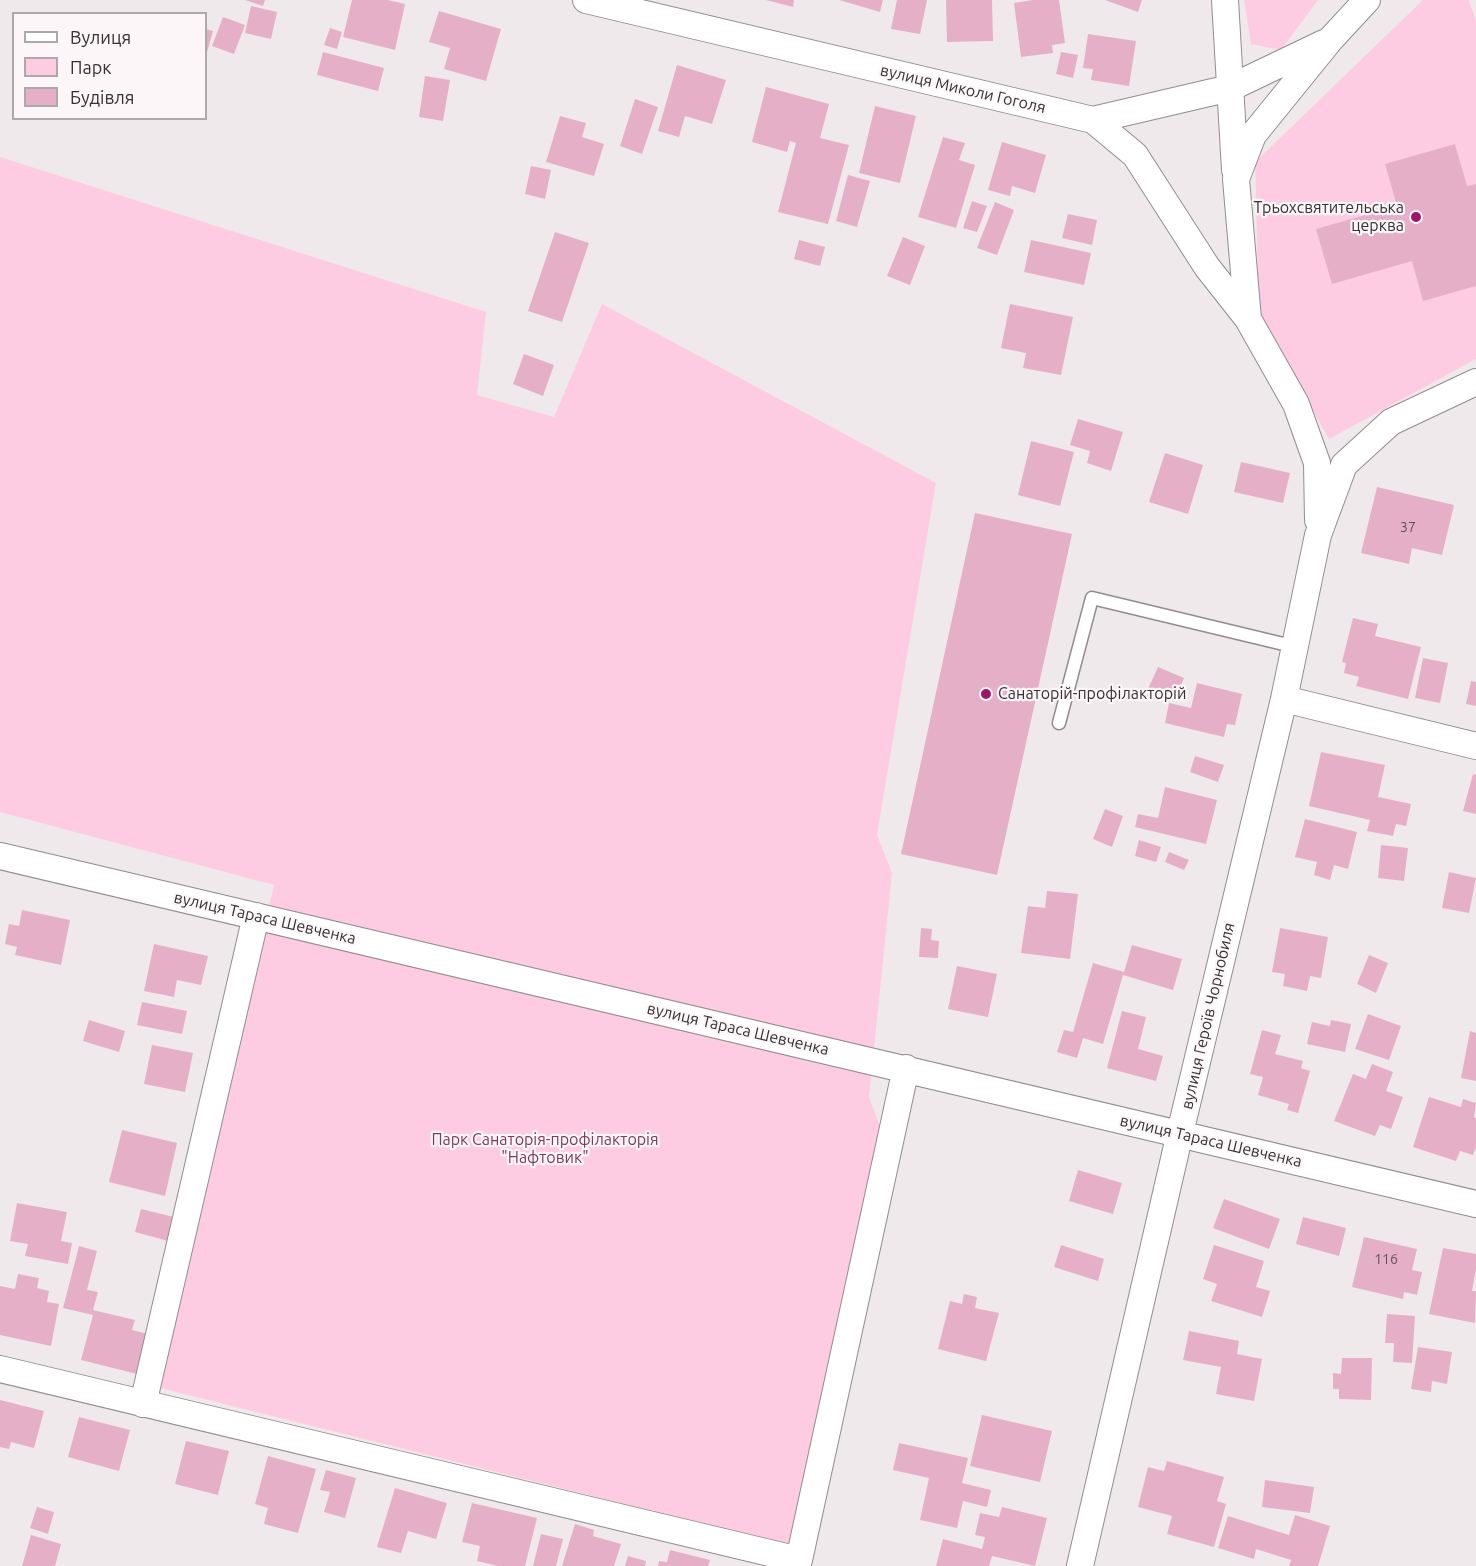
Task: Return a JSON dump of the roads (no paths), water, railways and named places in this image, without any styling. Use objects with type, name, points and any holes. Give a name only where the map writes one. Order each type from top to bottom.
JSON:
[{"type":"street","name":"вулиця Миколи Гоголя","points":[[586,0],[1094,120],[1135,155],[1207,267],[1248,319]]},
{"type":"street","points":[[1225,0],[1236,179]]},
{"type":"street","name":"вулиця Героїв Чорнобиля","points":[[1318,536],[1317,463],[1296,404],[1248,319],[1236,179],[1253,135],[1330,40],[1367,0]]},
{"type":"street","points":[[1094,120],[1230,88],[1330,40]]},
{"type":"street","name":"вулиця Героїв Чорнобиля","points":[[1080,1566],[1180,1133],[1284,699],[1318,536],[1344,465],[1391,422],[1476,382]]},
{"type":"street","points":[[1284,699],[1476,746]]},
{"type":"street","name":"вулиця Тараса Шевченка","points":[[0,856],[1476,1204]]},
{"type":"street","points":[[143,1404],[256,916]]},
{"type":"street","points":[[0,1370],[799,1560],[906,1068]]},
{"type":"lane","points":[[1059,723],[1092,598],[1296,647]]},
{"type":"place","name":"Трьохсвятительська церква","points":[[1416,217]]},
{"type":"place","name":"Санаторій-профілакторій","points":[[986,694]]},
{"type":"park label","name":"Парк Санаторія-профілакторія \"Нафтовик\"","points":[[545,1149]]}]
